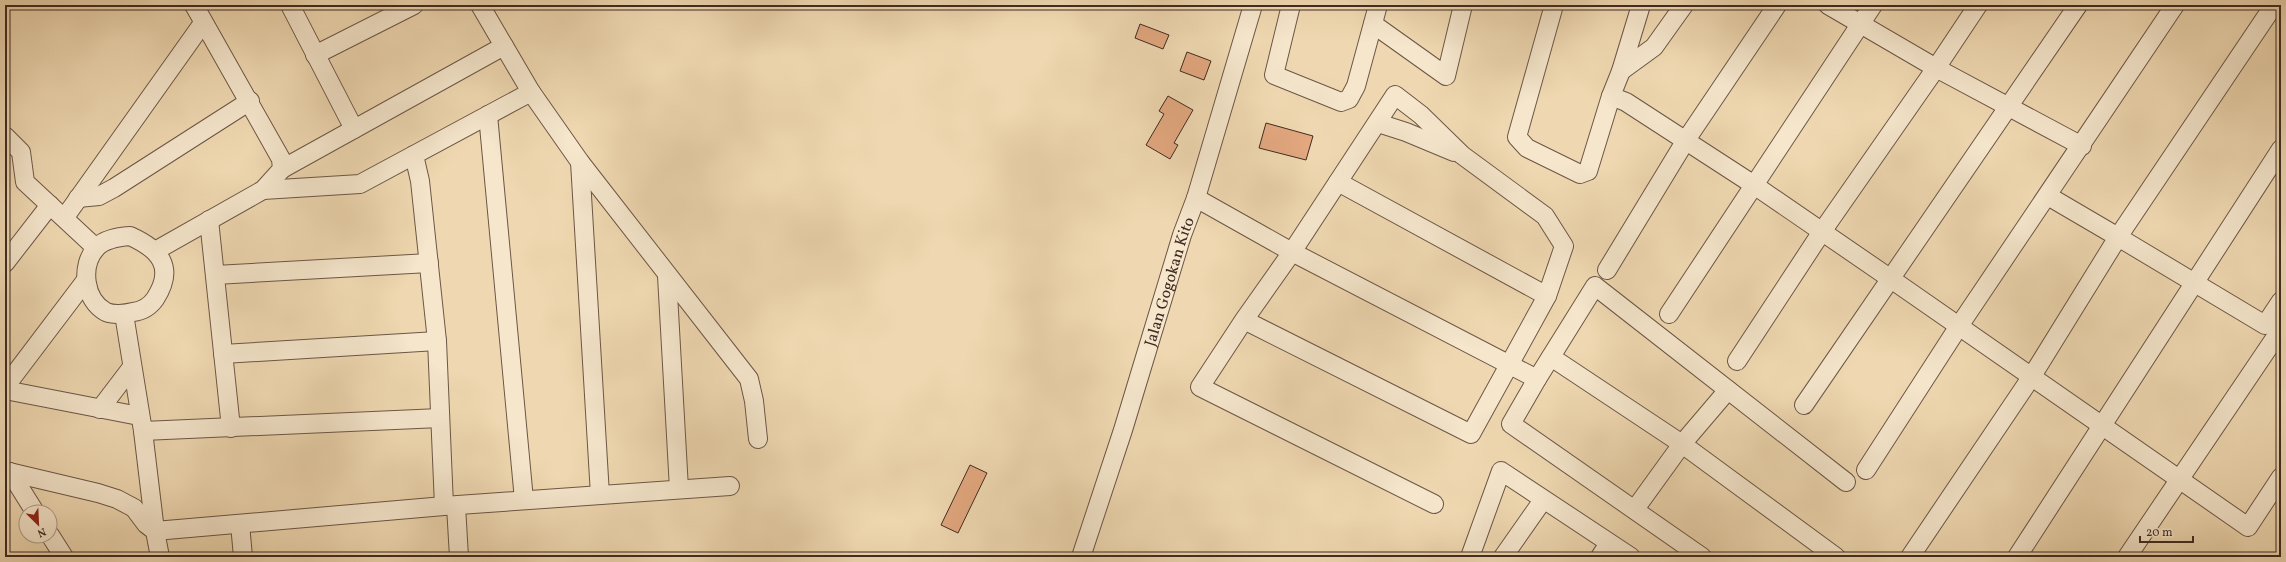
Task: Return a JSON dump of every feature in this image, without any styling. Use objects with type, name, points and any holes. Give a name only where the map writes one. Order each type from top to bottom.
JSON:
[{"type":"street","points":[[194,5],[203,23],[250,101],[281,159],[282,169]]},
{"type":"street","points":[[290,5],[354,129]]},
{"type":"street","points":[[315,56],[414,5]]},
{"type":"street","points":[[480,5],[530,92],[580,162],[667,276],[749,379],[754,401],[758,439]]},
{"type":"street","name":"Jalan Gogokan Kito","points":[[1081,557],[1123,430],[1182,235],[1196,198],[1253,5]]},
{"type":"street","points":[[1291,5],[1274,75],[1341,102],[1348,98],[1356,86],[1378,5]]},
{"type":"street","points":[[1373,24],[1446,76],[1463,5]]},
{"type":"street","points":[[1554,5],[1517,137],[1527,148],[1580,174],[1588,172],[1641,5]]},
{"type":"street","points":[[1621,71],[1654,47],[1684,5]]},
{"type":"street","points":[[1607,270],[1686,140],[1777,5]]},
{"type":"street","points":[[1828,5],[1936,68],[2082,146]]},
{"type":"street","points":[[1669,314],[1873,5]]},
{"type":"street","points":[[1737,361],[1821,233],[1978,5]]},
{"type":"street","points":[[1804,405],[2078,5]]},
{"type":"street","points":[[1866,470],[1959,326],[2082,146],[2175,5]]},
{"type":"street","points":[[1910,557],[2032,376],[2118,237],[2274,5]]},
{"type":"street","points":[[65,217],[203,23]]},
{"type":"street","points":[[155,251],[263,190],[282,169],[504,46]]},
{"type":"street","points":[[263,190],[360,184],[530,92]]},
{"type":"street","points":[[1244,320],[1471,434],[1547,296],[1564,246],[1545,216],[1462,155],[1421,115],[1395,95],[1292,252],[1244,320],[1200,387],[1434,504]]},
{"type":"street","points":[[1611,96],[1626,102],[1754,185],[1821,233],[2032,376],[2248,527],[2281,477]]},
{"type":"street","points":[[78,198],[99,196],[114,188],[250,101]]},
{"type":"street","points":[[488,115],[524,500]]},
{"type":"street","points":[[1378,123],[1406,132],[1462,155]]},
{"type":"street","points":[[5,136],[18,146],[21,152],[25,182],[65,217],[96,248]]},
{"type":"street","points":[[2017,557],[2104,426],[2281,149]]},
{"type":"street","points":[[414,156],[420,181],[429,263],[436,341],[440,418],[450,506],[460,557]]},
{"type":"street","points":[[580,162],[600,495]]},
{"type":"street","points":[[1338,182],[1547,296]]},
{"type":"street","points":[[2048,196],[2194,284],[2275,330]]},
{"type":"street","points":[[1196,198],[1292,252],[1509,366],[1537,379]]},
{"type":"street","points":[[5,263],[50,205]]},
{"type":"street","points":[[209,220],[231,428]]},
{"type":"street","points":[[130,236],[148,244],[161,259],[164,278],[160,292],[152,304],[139,311],[124,314],[106,312],[91,298],[86,280],[88,262],[96,248],[112,238],[130,236]]},
{"type":"street","points":[[215,275],[429,263]]},
{"type":"street","points":[[667,276],[679,489]]},
{"type":"street","points":[[86,280],[5,389],[100,409],[141,424],[231,428],[440,418]]},
{"type":"street","points":[[1702,557],[1511,424],[1595,286],[1846,482]]},
{"type":"street","points":[[2127,557],[2180,480],[2275,330],[2281,301]]},
{"type":"street","points":[[124,314],[160,557]]},
{"type":"street","points":[[223,354],[436,341]]},
{"type":"street","points":[[1551,357],[1682,444],[1836,557]]},
{"type":"street","points":[[100,409],[132,367]]},
{"type":"street","points":[[1635,509],[1682,444],[1728,390]]},
{"type":"street","points":[[7,471],[117,499],[134,508],[146,524],[155,531],[524,500],[730,486]]},
{"type":"street","points":[[7,471],[30,504]]},
{"type":"street","points":[[1470,557],[1501,471],[1543,500],[1604,550],[1631,557]]},
{"type":"street","points":[[1503,557],[1543,500]]},
{"type":"street","points":[[240,524],[242,557]]},
{"type":"street","points":[[56,544],[64,557]]},
{"type":"building","points":[[1140,24],[1169,35],[1163,49],[1135,38]]},
{"type":"building","points":[[1187,52],[1211,61],[1204,80],[1180,71]]},
{"type":"building","points":[[1168,96],[1193,110],[1174,143],[1178,145],[1170,159],[1146,145],[1164,114],[1159,111]]},
{"type":"building","points":[[1266,123],[1313,136],[1306,160],[1259,148]]},
{"type":"building","points":[[970,465],[987,473],[958,533],[941,525]]}]
